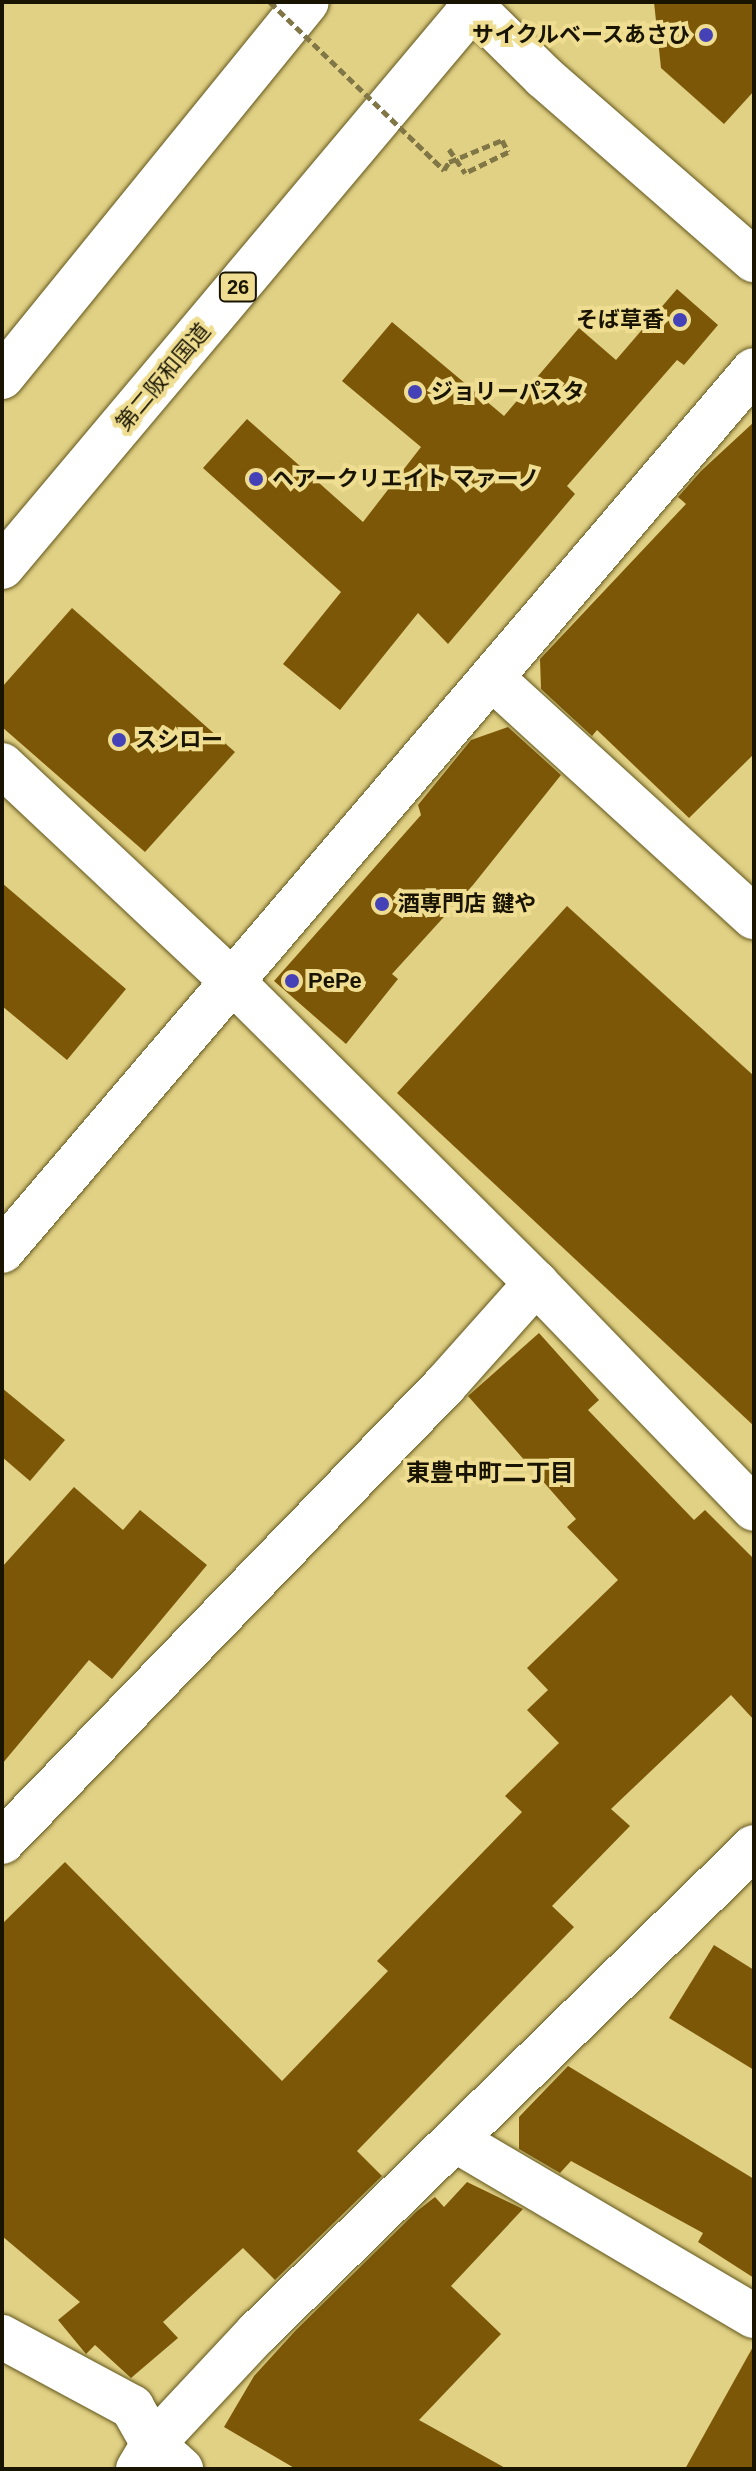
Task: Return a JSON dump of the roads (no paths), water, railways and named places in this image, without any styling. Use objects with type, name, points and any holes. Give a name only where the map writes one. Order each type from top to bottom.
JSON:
[{"type":"main road","points":[[2,377],[307,2]]},
{"type":"main road","points":[[473,4],[544,77],[754,260]]},
{"type":"main road","name":"第二阪和国道","points":[[2,567],[473,4]]},
{"type":"main road","points":[[2,1251],[754,370]]},
{"type":"main road","points":[[492,678],[754,917]]},
{"type":"main road","points":[[2,765],[232,981],[536,1283],[754,1509]]},
{"type":"main road","points":[[2,1842],[445,1385],[536,1283]]},
{"type":"main road","points":[[2,2337],[132,2407],[157,2461],[455,2140],[754,1847]]},
{"type":"main road","points":[[455,2140],[754,2316]]},
{"type":"place","name":"サイクルベースあさひ","points":[[706,35]]},
{"type":"place","name":"そば草香","points":[[680,320]]},
{"type":"place","name":"ジョリーパスタ","points":[[415,392]]},
{"type":"place","name":"ヘアークリエイト マァーノ","points":[[256,479]]},
{"type":"place","name":"スシロー","points":[[119,740]]},
{"type":"place","name":"酒専門店 鍵や","points":[[382,904]]},
{"type":"place","name":"PePe","points":[[292,981]]},
{"type":"district","name":"東豊中町二丁目","points":[[490,1473]]}]
